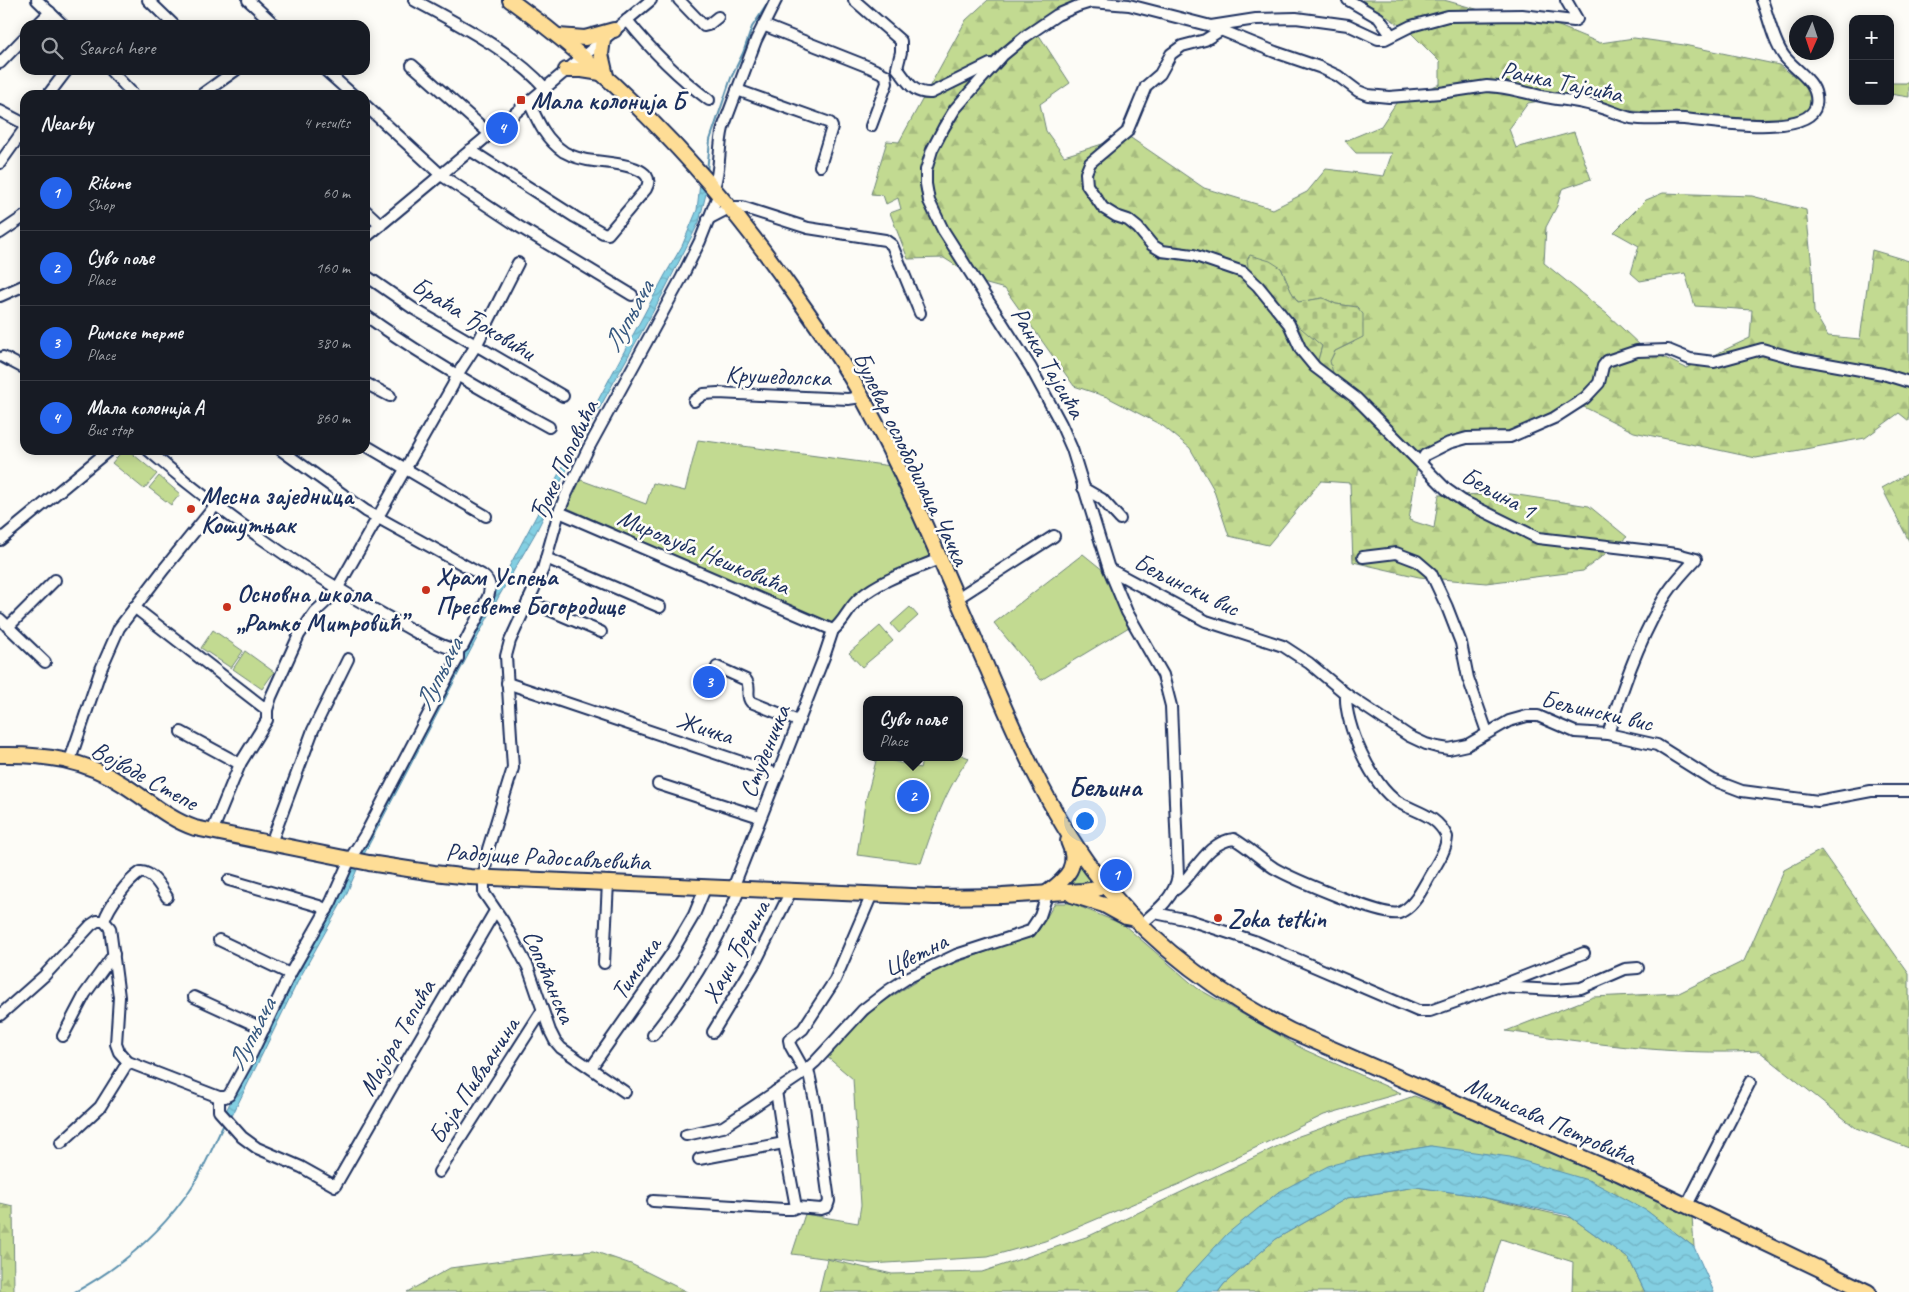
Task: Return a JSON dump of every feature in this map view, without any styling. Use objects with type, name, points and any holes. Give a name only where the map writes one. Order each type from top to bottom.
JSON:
[{"type":"main road","name":"Булевар ослободилаца Чачка","points":[[510,0],[604,74],[717,190],[779,271],[829,344],[862,397],[911,496],[1028,759],[1088,863],[1138,921]]},
{"type":"main road","points":[[603,39],[601,54],[604,74],[568,69],[568,56],[561,39],[586,38],[614,30]]},
{"type":"main road","name":"Војводе Степе","points":[[0,755],[35,755],[70,760],[114,778],[180,823],[212,832],[358,861]]},
{"type":"main road","points":[[1065,826],[1072,852],[1071,870],[1055,892],[1096,902],[1138,921]]},
{"type":"main road","name":"Радојице Радосављевића","points":[[358,861],[434,873],[484,877],[959,897],[1094,890],[1105,885]]},
{"type":"main road","name":"Милисава Петровића","points":[[1138,921],[1183,962],[1217,988],[1248,1008],[1304,1037],[1687,1205],[1868,1292]]},
{"type":"street","points":[[38,0],[58,20]]},
{"type":"street","points":[[148,0],[169,20]]},
{"type":"street","points":[[248,0],[270,20]]},
{"type":"street","points":[[414,0],[512,59],[534,76],[545,88]]},
{"type":"street","points":[[370,234],[651,0]]},
{"type":"street","points":[[679,0],[704,26],[718,17]]},
{"type":"street","name":"Ђоке Поповића","points":[[484,877],[490,842],[513,768],[505,661],[507,647],[543,569],[558,512],[582,460],[700,241],[717,190],[719,143],[722,128],[763,24],[776,0]]},
{"type":"street","points":[[854,0],[902,40],[902,52],[897,68],[916,91],[923,94],[931,93],[999,60]]},
{"type":"street","points":[[1348,0],[1380,18],[1391,35],[1411,26],[1448,16],[1522,15],[1574,22],[1577,18],[1566,0]]},
{"type":"street","name":"Ранка Тајсића","points":[[1176,889],[1178,850],[1171,706],[1163,675],[1127,612],[1109,570],[1072,449],[1062,424],[1031,368],[943,230],[929,201],[926,176],[928,161],[955,109],[999,60],[1026,36],[1057,15],[1091,2],[1128,6],[1211,26],[1275,52],[1319,66],[1338,76],[1362,94],[1376,97],[1397,97],[1498,86],[1594,105],[1629,117],[1642,119],[1682,119],[1776,125],[1793,123],[1808,117],[1815,110],[1814,90],[1806,78],[1785,57],[1762,0]]},
{"type":"street","points":[[42,20],[50,12]]},
{"type":"street","name":"Ранка Тајсића","points":[[1211,26],[1256,19],[1296,18],[1348,25],[1378,39],[1385,39],[1391,35]]},
{"type":"street","points":[[626,20],[660,58],[685,82],[709,100]]},
{"type":"street","points":[[763,24],[886,75],[887,83],[871,126]]},
{"type":"street","points":[[1221,30],[1205,40],[1182,46],[1171,54],[1160,74],[1146,86],[1127,132],[1090,163],[1086,173],[1087,185],[1103,208],[1116,216],[1128,220],[1138,228],[1152,245],[1162,251],[1193,255],[1243,272],[1258,286],[1289,324],[1301,350],[1315,367],[1356,398],[1421,462]]},
{"type":"street","points":[[0,63],[20,42]]},
{"type":"street","points":[[412,65],[490,134]]},
{"type":"street","points":[[52,90],[63,75]]},
{"type":"street","points":[[115,75],[129,90]]},
{"type":"street","points":[[208,90],[229,75]]},
{"type":"street","points":[[331,75],[347,90]]},
{"type":"street","points":[[737,90],[830,123],[832,130],[820,166]]},
{"type":"street","points":[[470,150],[575,217],[608,234],[646,189],[649,184],[648,178],[645,173],[633,168],[581,158],[566,153],[543,132],[529,102]]},
{"type":"street","points":[[370,110],[441,174],[534,236],[632,295]]},
{"type":"street","points":[[0,111],[20,121]]},
{"type":"street","points":[[0,163],[20,135]]},
{"type":"street","points":[[708,219],[731,207],[746,208],[808,228],[885,240],[892,245],[920,312]]},
{"type":"street","points":[[370,215],[381,225]]},
{"type":"street","points":[[0,233],[20,219]]},
{"type":"street","points":[[212,832],[240,764],[267,720],[267,710],[299,635],[315,612],[337,589],[476,344],[518,263]]},
{"type":"street","name":"Браћа Ђоковићи","points":[[370,278],[414,309],[564,396]]},
{"type":"street","points":[[0,296],[20,287]]},
{"type":"street","points":[[370,319],[390,334],[457,375],[549,427]]},
{"type":"street","name":"Бељина 1","points":[[1608,734],[1628,677],[1660,604],[1678,579],[1696,560],[1677,554],[1538,538],[1463,500],[1446,489],[1421,462],[1425,455],[1449,443],[1467,438],[1510,438],[1554,418],[1585,398],[1599,383],[1603,366],[1607,361],[1636,352],[1668,350],[1690,360],[1714,362],[1762,349],[1794,358],[1883,374],[1909,382]]},
{"type":"street","points":[[3,357],[20,366]]},
{"type":"street","points":[[370,386],[390,396]]},
{"type":"street","name":"Крушедолска","points":[[694,400],[704,394],[718,393],[848,399],[862,397]]},
{"type":"street","points":[[370,448],[486,516]]},
{"type":"street","points":[[0,540],[102,455]]},
{"type":"street","points":[[154,455],[215,506],[264,542],[337,589],[428,637],[458,650]]},
{"type":"street","points":[[287,455],[377,518],[482,575],[490,583],[488,597],[463,646],[458,650]]},
{"type":"street","points":[[1083,488],[1102,499],[1120,520]]},
{"type":"street","points":[[70,760],[105,660],[119,628],[215,506]]},
{"type":"street","name":"Мирољуба Нешковића","points":[[558,512],[833,630]]},
{"type":"street","points":[[956,598],[1054,536]]},
{"type":"street","points":[[1363,556],[1396,553],[1417,560],[1431,573],[1461,643],[1468,678],[1487,732]]},
{"type":"street","points":[[546,558],[660,607]]},
{"type":"street","points":[[833,630],[864,594],[879,585],[939,559]]},
{"type":"street","name":"Бељински вис","points":[[1109,570],[1206,621],[1283,646],[1309,663],[1346,694],[1409,736],[1426,744],[1448,749],[1467,745],[1509,721],[1527,716],[1538,716],[1575,732],[1608,734],[1658,745],[1714,780],[1742,791],[1818,801],[1871,791],[1909,791]]},
{"type":"street","points":[[45,662],[4,623],[55,580]]},
{"type":"street","points":[[528,601],[601,632]]},
{"type":"street","points":[[134,608],[267,710]]},
{"type":"street","name":"Студеничка","points":[[736,888],[760,817],[830,642],[833,630]]},
{"type":"street","points":[[0,1015],[44,976],[91,924],[97,921],[104,921],[110,928],[119,997],[115,1041],[119,1052],[128,1062],[219,1097],[229,1095],[264,1029],[290,974],[358,861],[365,835],[458,658],[458,650]]},
{"type":"street","points":[[271,843],[313,730],[348,659]]},
{"type":"street","points":[[717,667],[746,680],[749,684],[748,698],[751,702],[798,721]]},
{"type":"street","name":"Жичка","points":[[507,684],[777,774]]},
{"type":"street","points":[[1138,921],[1155,913],[1176,889],[1185,882],[1213,847],[1226,840],[1234,839],[1274,868],[1298,880],[1378,910],[1395,914],[1399,913],[1404,911],[1419,895],[1443,851],[1447,837],[1440,824],[1398,801],[1387,793],[1373,776],[1349,718],[1346,694]]},
{"type":"street","points":[[181,732],[240,764]]},
{"type":"street","points":[[658,784],[760,817]]},
{"type":"street","points":[[104,921],[111,906],[135,876],[141,872],[147,873],[154,878],[167,897]]},
{"type":"street","name":"Сопоћанска","points":[[484,877],[484,892],[528,967],[554,1041],[561,1048],[625,1092]]},
{"type":"street","points":[[229,880],[327,910]]},
{"type":"street","points":[[604,963],[608,882]]},
{"type":"street","name":"Тимочка","points":[[591,1068],[671,954],[694,915],[706,886]]},
{"type":"street","points":[[653,1035],[704,962],[726,922],[736,888]]},
{"type":"street","name":"Хаџи Ђерина","points":[[713,1032],[756,961],[792,890]]},
{"type":"street","name":"Цветна","points":[[686,1135],[723,1127],[807,1071],[854,1018],[888,990],[937,963],[1030,931],[1055,892]]},
{"type":"street","points":[[653,1201],[784,1209],[796,1207],[821,1210],[827,1207],[829,1201],[816,1106],[807,1071],[790,1045],[789,1040],[803,1029],[835,980],[872,894]]},
{"type":"street","name":"Мајора Тепића","points":[[219,1097],[219,1111],[242,1137],[257,1148],[300,1167],[333,1186],[336,1185],[496,911]]},
{"type":"street","points":[[1155,913],[1188,920],[1257,942],[1418,1011],[1430,1012],[1584,953]]},
{"type":"street","points":[[219,940],[290,974]]},
{"type":"street","points":[[63,1036],[85,994],[114,954]]},
{"type":"street","points":[[1497,987],[1555,990],[1580,988],[1626,969],[1638,968]]},
{"type":"street","points":[[194,997],[264,1029]]},
{"type":"street","name":"Баја Пивљанина","points":[[439,1172],[542,1011]]},
{"type":"street","points":[[61,1143],[100,1107],[128,1062]]},
{"type":"street","points":[[1687,1205],[1750,1082]]},
{"type":"street","points":[[776,1091],[796,1207]]},
{"type":"street","points":[[698,1159],[784,1143]]},
{"type":"green space","points":[[988,0],[1081,0],[1033,26],[1070,83],[1040,104],[1046,131],[1064,156],[1128,136],[1204,188],[1273,209],[1307,192],[1326,169],[1384,176],[1392,153],[1356,153],[1345,141],[1381,126],[1398,100],[1440,84],[1440,62],[1410,32],[1362,0],[1444,0],[1508,18],[1530,10],[1554,24],[1600,43],[1634,38],[1684,45],[1779,65],[1809,87],[1812,109],[1793,120],[1753,120],[1633,111],[1563,97],[1528,103],[1509,129],[1516,148],[1574,132],[1591,179],[1562,189],[1557,206],[1546,227],[1544,263],[1607,314],[1642,347],[1686,368],[1750,338],[1752,310],[1695,306],[1685,273],[1640,281],[1631,273],[1639,246],[1614,232],[1646,200],[1663,193],[1752,196],[1806,210],[1812,267],[1814,312],[1828,336],[1860,339],[1872,250],[1909,261],[1909,421],[1899,413],[1865,438],[1756,458],[1634,432],[1584,407],[1519,438],[1456,438],[1419,454],[1409,520],[1434,528],[1439,495],[1511,494],[1589,506],[1627,537],[1583,571],[1486,583],[1419,577],[1353,562],[1350,483],[1321,481],[1268,545],[1229,536],[1213,488],[1190,448],[1163,426],[1107,397],[1074,386],[1005,289],[983,283],[944,258],[908,259],[890,213],[901,209],[898,198],[886,204],[883,195],[871,194],[887,141],[899,142],[966,20]],"holes":[[[1249,266],[1281,268],[1298,302],[1323,298],[1336,304],[1357,307],[1354,342],[1335,351],[1330,361],[1318,360],[1322,346],[1245,274]]]},
{"type":"green space","points":[[1894,83],[1909,83],[1909,97],[1894,95]]},
{"type":"green space","points":[[1250,255],[1270,261],[1281,268],[1298,302],[1323,298],[1336,304],[1357,307],[1363,314],[1363,337],[1335,351],[1330,361],[1333,373],[1320,365],[1318,360],[1322,346],[1288,317],[1245,274],[1248,266],[1247,260]]},
{"type":"green space","points":[[698,440],[891,466],[934,558],[871,584],[856,594],[833,626],[563,506],[578,479],[646,504],[653,483],[685,491]]},
{"type":"green space","points":[[119,455],[134,455],[157,474],[144,489],[112,463]]},
{"type":"green space","points":[[1909,473],[1909,541],[1882,488]]},
{"type":"green space","points":[[159,476],[180,494],[171,505],[149,488]]},
{"type":"green space","points":[[1083,554],[1104,571],[1129,627],[1041,680],[994,623]]},
{"type":"green space","points":[[910,607],[918,616],[899,633],[891,624]]},
{"type":"green space","points":[[880,626],[893,641],[862,667],[849,653]]},
{"type":"green space","points":[[213,630],[243,651],[231,668],[201,648]]},
{"type":"green space","points":[[245,651],[274,672],[262,689],[233,669]]},
{"type":"green space","points":[[963,756],[969,758],[947,795],[921,863],[857,855],[865,803],[876,761],[893,761],[920,768],[922,761],[963,761]]},
{"type":"green space","points":[[1821,850],[1909,974],[1909,1148],[1856,1128],[1759,1051],[1695,1052],[1663,1050],[1600,1044],[1506,1031],[1593,997],[1679,993],[1744,961],[1784,870]]},
{"type":"green space","points":[[1076,861],[1090,879],[1089,883],[1085,886],[1063,887]]},
{"type":"green space","points":[[1055,903],[1071,903],[1124,925],[1197,988],[1305,1050],[1401,1093],[1324,1115],[1182,1183],[1045,1241],[988,1257],[870,1264],[792,1254],[805,1214],[858,1223],[861,1205],[853,1079],[826,1056],[877,1006],[931,972],[1037,933]]},
{"type":"green space","points":[[1414,1096],[1485,1123],[1555,1153],[1692,1216],[1694,1247],[1647,1211],[1431,1146],[1358,1158],[1277,1193],[1227,1235],[1174,1292],[819,1292],[827,1259],[892,1274],[982,1272],[1089,1236],[1299,1136]]},
{"type":"green space","points":[[1416,1187],[1472,1195],[1572,1218],[1629,1259],[1645,1292],[1572,1292],[1573,1262],[1501,1239],[1484,1292],[1218,1292],[1224,1284],[1276,1239],[1347,1198]]},
{"type":"green space","points":[[0,1203],[13,1206],[14,1292],[0,1292]]},
{"type":"green space","points":[[593,1251],[631,1264],[687,1292],[407,1292],[450,1268],[555,1254]]},
{"type":"water","points":[[700,183],[707,190],[699,222],[661,297],[579,445],[536,532],[498,598],[362,858],[346,895],[298,981],[231,1118],[225,1113],[292,978],[439,699],[496,586],[502,580],[682,246],[697,210]]},
{"type":"water","points":[[1431,1146],[1510,1157],[1591,1181],[1647,1211],[1694,1247],[1714,1292],[1645,1292],[1629,1259],[1568,1215],[1472,1195],[1416,1187],[1347,1198],[1276,1239],[1224,1284],[1218,1292],[1174,1292],[1227,1234],[1277,1193],[1328,1166],[1358,1158]]},
{"type":"waterway","name":"Лупњача","points":[[707,172],[710,140],[731,78],[743,53],[752,27],[770,0]]},
{"type":"waterway","name":"Лупњача","points":[[75,1292],[121,1262],[161,1226],[196,1181],[224,1124]]},
{"type":"place","name":"Мала колонија Б","points":[[521,100]]},
{"type":"place","name":"Мала колонија А","points":[[502,128]]},
{"type":"place","name":"Месна заједница Кошутњак","points":[[191,509]]},
{"type":"place","name":"Храм Успења Пресвете Богородице","points":[[426,590]]},
{"type":"place","name":"Основна школа „Ратко Митровић”","points":[[227,607]]},
{"type":"place","name":"Римске терме","points":[[709,682]]},
{"type":"place","name":"Суво поље","points":[[913,796]]},
{"type":"place","name":"Rikone","points":[[1116,875]]},
{"type":"place","name":"Zoka tetkin","points":[[1218,918]]},
{"type":"district","name":"Бељина","points":[[1105,786]]}]
